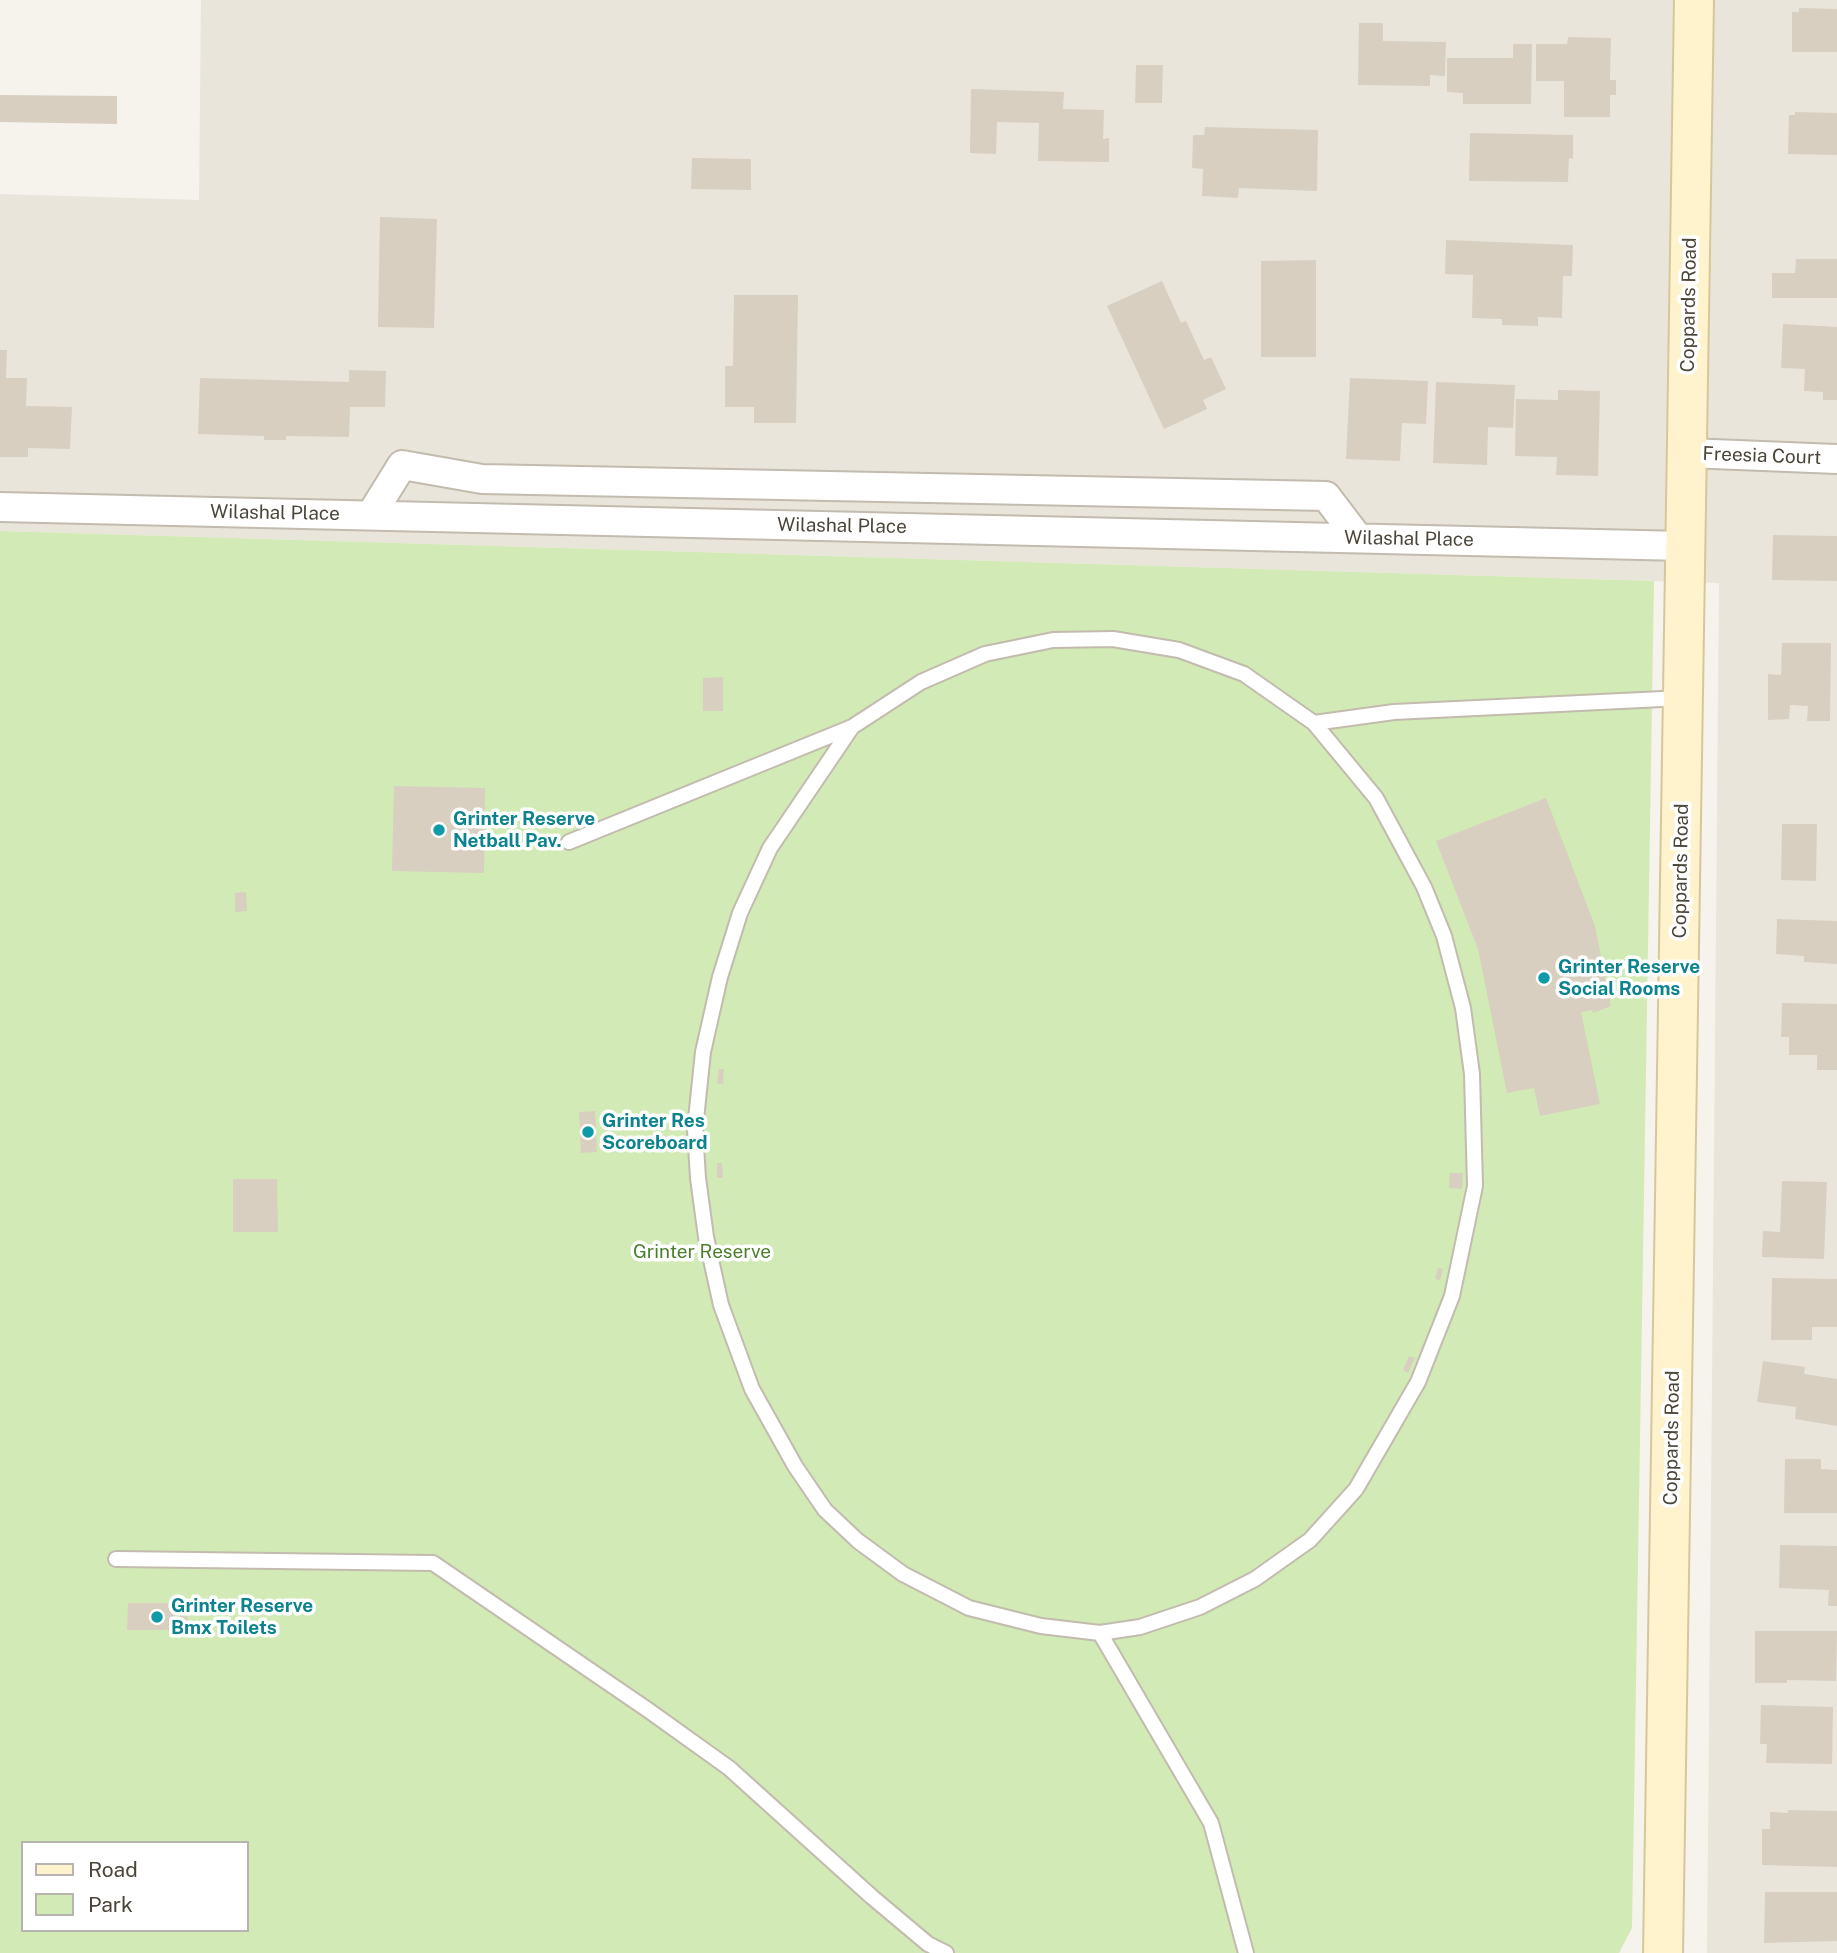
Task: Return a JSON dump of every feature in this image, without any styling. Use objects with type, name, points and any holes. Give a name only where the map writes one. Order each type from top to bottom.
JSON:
[{"type":"street","name":"Coppards Road","points":[[1663,1953],[1694,0]]},
{"type":"street","name":"Freesia Court","points":[[1688,453],[1837,459]]},
{"type":"street","points":[[371,516],[402,465],[482,479],[1326,496],[1359,538]]},
{"type":"street","name":"Wilashal Place","points":[[0,507],[1684,546]]},
{"type":"lane","points":[[569,842],[852,727],[921,682],[985,654],[1053,640],[1113,639],[1178,650],[1244,674],[1314,723],[1376,798],[1423,887],[1444,936],[1462,1008],[1472,1074],[1475,1186],[1452,1296],[1418,1382],[1356,1489],[1310,1540],[1255,1579],[1200,1607],[1140,1627],[1100,1633],[1041,1626],[969,1608],[903,1574],[859,1541],[825,1510],[795,1466],[752,1389],[721,1305],[706,1237],[695,1129],[703,1052],[720,977],[740,912],[769,848],[852,727]]},
{"type":"lane","points":[[1314,723],[1394,712],[1684,698]]},
{"type":"lane","points":[[116,1559],[433,1563],[729,1768],[881,1905],[928,1944],[946,1953]]},
{"type":"lane","points":[[1100,1633],[1211,1824],[1246,1953]]},
{"type":"shaded area","points":[[201,0],[1837,0],[1837,1953],[1707,1953],[1719,583],[0,531],[0,194],[199,200]]},
{"type":"green space","name":"Grinter Reserve","points":[[0,531],[1654,581],[1632,1928],[1619,1953],[0,1953]]},
{"type":"building","points":[[1799,8],[1837,9],[1837,52],[1792,52],[1792,12],[1799,12]]},
{"type":"building","points":[[1359,23],[1383,23],[1383,41],[1446,42],[1445,76],[1430,75],[1430,86],[1358,85]]},
{"type":"building","points":[[1568,37],[1611,38],[1610,80],[1616,80],[1616,95],[1610,95],[1610,117],[1564,117],[1564,81],[1536,81],[1536,44],[1567,44]]},
{"type":"building","points":[[1513,44],[1532,44],[1531,104],[1463,104],[1463,93],[1447,92],[1447,58],[1513,58]]},
{"type":"building","points":[[1136,65],[1163,65],[1162,103],[1135,103]]},
{"type":"building","points":[[971,89],[1064,92],[1063,109],[1104,110],[1103,139],[1109,138],[1109,162],[1038,161],[1039,123],[997,122],[996,154],[970,153]]},
{"type":"building","points":[[0,95],[117,96],[117,124],[0,122]]},
{"type":"building","points":[[1795,112],[1837,113],[1837,155],[1788,154],[1789,115],[1795,115]]},
{"type":"building","points":[[1205,127],[1318,130],[1317,191],[1239,188],[1238,198],[1202,196],[1203,169],[1192,168],[1193,135],[1204,135]]},
{"type":"building","points":[[1470,133],[1573,135],[1573,159],[1569,158],[1568,182],[1469,181]]},
{"type":"building","points":[[692,158],[751,159],[751,190],[691,189]]},
{"type":"building","points":[[380,217],[437,219],[434,328],[378,327]]},
{"type":"building","points":[[1446,240],[1573,245],[1572,276],[1563,276],[1562,318],[1538,317],[1538,326],[1502,325],[1502,319],[1472,318],[1473,275],[1445,274]]},
{"type":"building","points":[[1796,259],[1837,259],[1837,298],[1772,298],[1772,273],[1795,273]]},
{"type":"building","points":[[1316,260],[1316,357],[1261,357],[1261,261]]},
{"type":"building","points":[[1162,281],[1181,323],[1186,321],[1204,360],[1211,357],[1226,389],[1203,400],[1207,409],[1164,429],[1107,306]]},
{"type":"building","points":[[734,295],[798,295],[796,423],[754,423],[754,407],[725,407],[725,366],[733,366]]},
{"type":"building","points":[[1783,324],[1837,327],[1837,400],[1823,400],[1823,392],[1804,391],[1805,369],[1781,368]]},
{"type":"building","points":[[0,350],[7,350],[6,378],[27,378],[26,406],[72,407],[70,449],[28,448],[28,457],[0,457]]},
{"type":"building","points":[[349,370],[386,371],[385,407],[350,407],[349,437],[286,436],[286,440],[264,440],[264,436],[198,434],[200,378],[349,382]]},
{"type":"building","points":[[1350,378],[1428,381],[1426,424],[1402,423],[1400,461],[1346,459]]},
{"type":"building","points":[[1436,382],[1515,385],[1513,428],[1488,427],[1487,465],[1433,463]]},
{"type":"building","points":[[1558,390],[1600,391],[1598,476],[1556,475],[1557,457],[1515,456],[1516,399],[1558,400]]},
{"type":"building","points":[[1773,535],[1837,536],[1837,581],[1772,580]]},
{"type":"building","points":[[1782,643],[1831,643],[1830,721],[1807,721],[1808,706],[1790,705],[1789,719],[1768,720],[1768,674],[1781,675]]},
{"type":"building","points":[[723,677],[723,711],[703,711],[703,678]]},
{"type":"building","name":"Grinter Reserve Netball Pav.","points":[[394,786],[485,788],[484,873],[392,871]]},
{"type":"building","name":"Grinter Reserve Social Rooms","points":[[1546,798],[1595,926],[1611,1006],[1593,1013],[1592,1010],[1581,1012],[1600,1104],[1540,1116],[1534,1088],[1507,1093],[1478,949],[1436,841]]},
{"type":"building","points":[[1782,824],[1817,824],[1816,881],[1781,880]]},
{"type":"building","points":[[246,892],[247,911],[235,912],[235,893]]},
{"type":"building","points":[[1777,919],[1837,921],[1837,964],[1804,962],[1804,956],[1776,954]]},
{"type":"building","points":[[1782,1003],[1837,1004],[1837,1070],[1817,1070],[1817,1055],[1789,1055],[1789,1037],[1781,1037]]},
{"type":"building","points":[[719,1069],[724,1069],[723,1084],[717,1084]]},
{"type":"building","name":"Grinter Res Scoreboard","points":[[595,1111],[597,1152],[581,1153],[579,1112]]},
{"type":"building","points":[[717,1163],[722,1163],[723,1178],[717,1178]]},
{"type":"building","points":[[1450,1173],[1463,1173],[1462,1189],[1449,1188]]},
{"type":"building","points":[[233,1179],[277,1179],[278,1232],[233,1232]]},
{"type":"building","points":[[1782,1181],[1827,1182],[1824,1259],[1762,1257],[1763,1231],[1780,1232]]},
{"type":"building","points":[[1438,1268],[1443,1269],[1440,1280],[1435,1279]]},
{"type":"building","points":[[1772,1278],[1837,1279],[1837,1327],[1812,1327],[1812,1340],[1771,1340]]},
{"type":"building","points":[[1409,1356],[1415,1358],[1408,1373],[1403,1370]]},
{"type":"building","points":[[1763,1361],[1805,1367],[1804,1374],[1837,1379],[1837,1426],[1795,1419],[1796,1407],[1757,1402]]},
{"type":"building","points":[[1785,1459],[1821,1459],[1821,1469],[1837,1470],[1837,1513],[1784,1513]]},
{"type":"building","points":[[1780,1545],[1837,1546],[1837,1606],[1828,1606],[1829,1590],[1779,1588]]},
{"type":"building","name":"Grinter Reserve Bmx Toilets","points":[[128,1603],[188,1603],[187,1630],[127,1630]]},
{"type":"building","points":[[1755,1631],[1837,1631],[1836,1681],[1787,1680],[1787,1683],[1755,1683]]},
{"type":"building","points":[[1761,1705],[1833,1707],[1832,1764],[1766,1763],[1767,1744],[1760,1744]]},
{"type":"building","points":[[1788,1810],[1837,1811],[1837,1867],[1762,1865],[1762,1829],[1770,1829],[1770,1812],[1788,1813]]},
{"type":"building","points":[[1765,1892],[1837,1892],[1837,1941],[1764,1943]]},
{"type":"place","name":"Grinter Reserve Netball Pav.","points":[[439,830]]},
{"type":"place","name":"Grinter Reserve Social Rooms","points":[[1544,978]]},
{"type":"place","name":"Grinter Res Scoreboard","points":[[588,1132]]},
{"type":"place","name":"Grinter Reserve Bmx Toilets","points":[[157,1617]]}]
